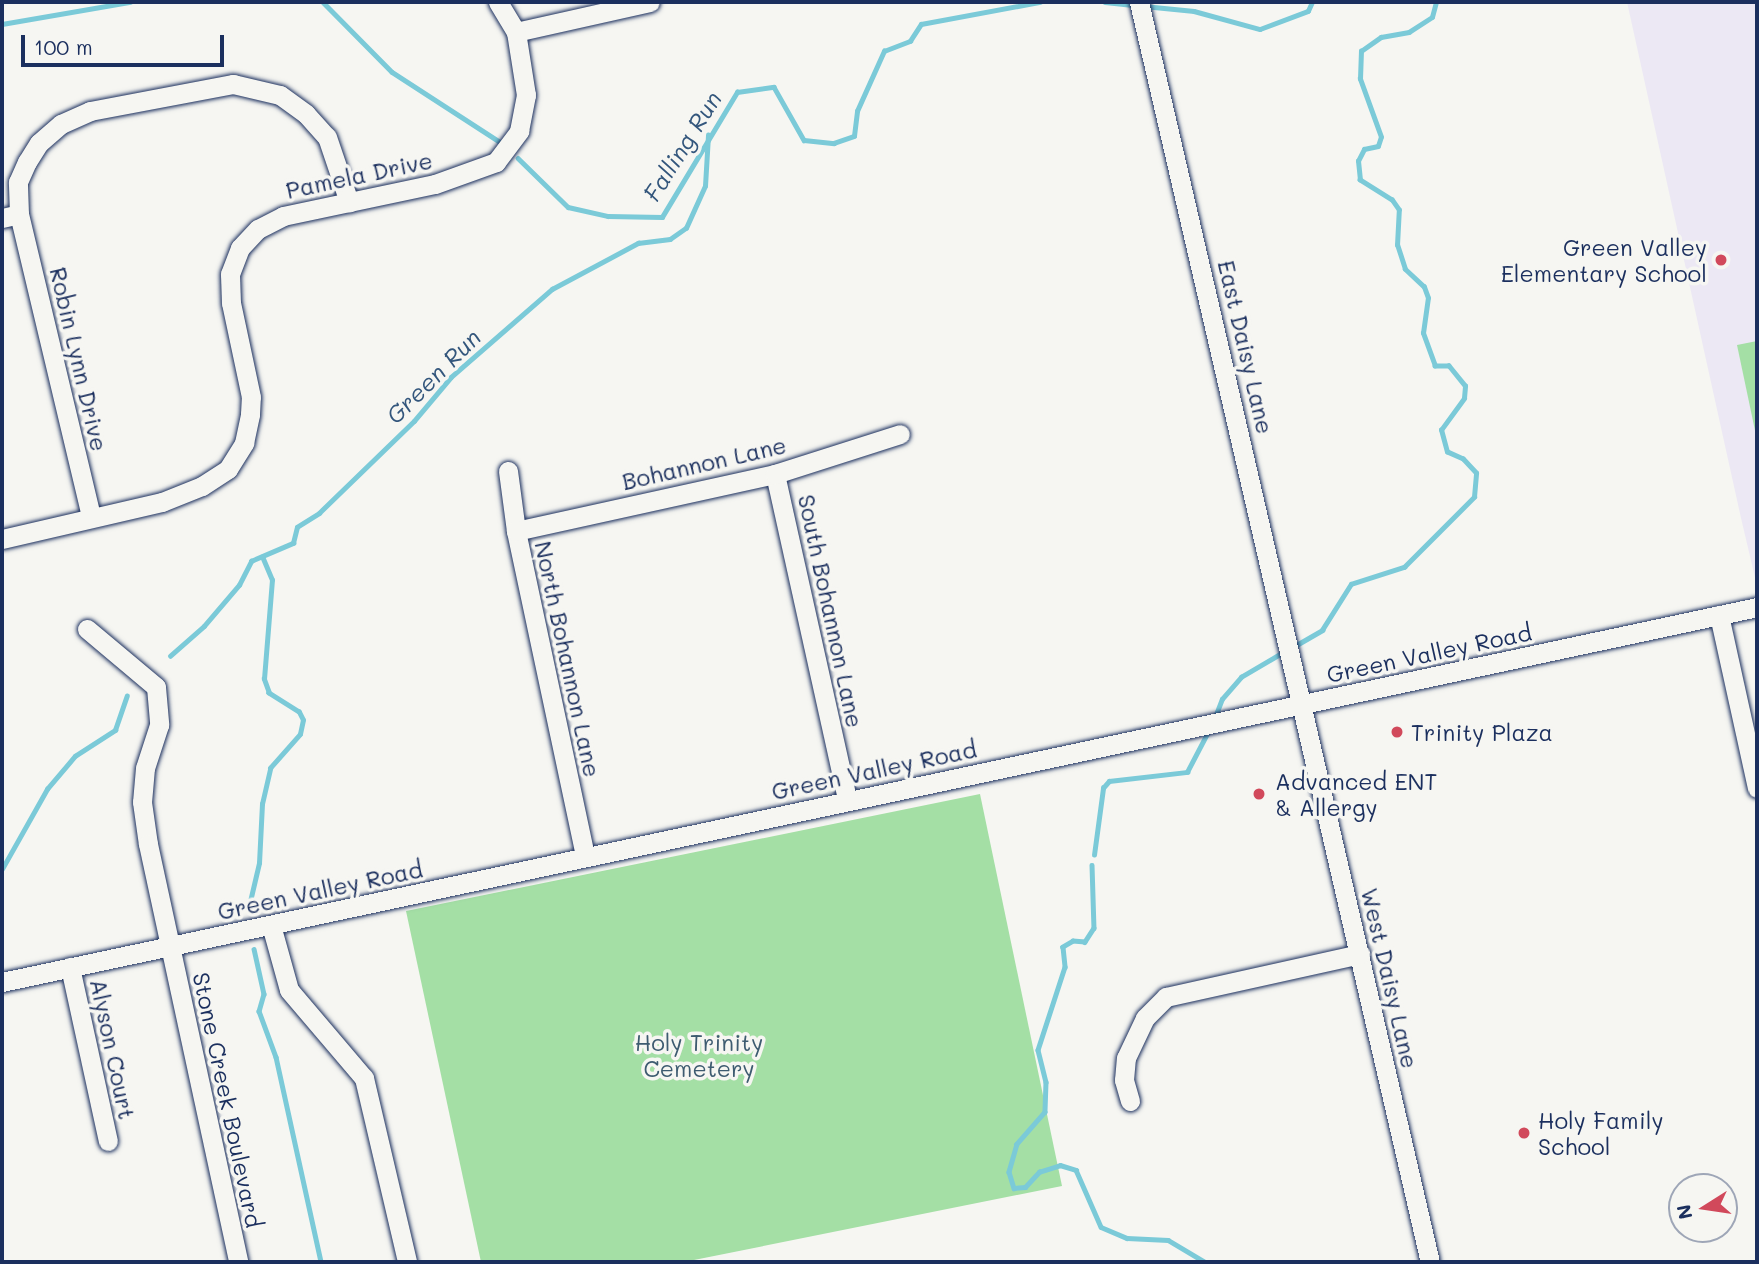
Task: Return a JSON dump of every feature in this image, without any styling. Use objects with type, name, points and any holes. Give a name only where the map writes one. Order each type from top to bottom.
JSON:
[{"type":"street","name":"Pamela Drive","points":[[2,538],[171,499],[202,486],[228,469],[244,443],[251,397],[231,303],[234,260],[248,238],[270,221],[463,177],[496,162],[511,147],[523,120],[526,94],[516,32],[498,2]]},
{"type":"street","points":[[516,32],[650,2]]},
{"type":"street","name":"East Daisy Lane","points":[[1142,11],[1301,705]]},
{"type":"street","name":"Robin Lynn Drive","points":[[91,517],[10,216],[18,182],[38,143],[61,124],[90,111],[233,84],[280,95],[306,114],[327,137],[349,202]]},
{"type":"street","name":"Bohannon Lane","points":[[516,531],[775,474],[900,434]]},
{"type":"street","name":"North Bohannon Lane","points":[[508,471],[516,531],[585,857]]},
{"type":"street","name":"South Bohannon Lane","points":[[775,474],[847,800]]},
{"type":"street","name":"Green Valley Road","points":[[2,982],[1757,607]]},
{"type":"street","points":[[1719,615],[1757,788]]},
{"type":"street","name":"Stone Creek Boulevard","points":[[87,629],[156,687],[159,725],[145,768],[142,802],[170,947],[238,1262]]},
{"type":"street","name":"West Daisy Lane","points":[[1301,705],[1430,1262]]},
{"type":"street","points":[[271,925],[289,990],[364,1078],[407,1262]]},
{"type":"street","points":[[1130,1101],[1124,1080],[1126,1058],[1145,1018],[1166,998],[1360,954]]},
{"type":"street","name":"Alyson Court","points":[[70,967],[108,1141]]},
{"type":"shaded area","name":"Green Valley Elementary School","points":[[1627,2],[1757,2],[1757,586],[1741,518]]},
{"type":"green space","points":[[1757,341],[1757,440],[1737,345]]},
{"type":"green space","name":"Holy Trinity Cemetery","points":[[980,794],[1062,1186],[684,1262],[481,1262],[406,911]]},
{"type":"waterway","name":"Falling Run","points":[[2,24],[130,2]]},
{"type":"waterway","name":"Falling Run","points":[[323,2],[392,72],[500,142]]},
{"type":"waterway","name":"Falling Run","points":[[518,158],[568,207],[608,216],[662,217],[737,92],[774,87],[804,140],[834,143],[854,136],[857,111],[884,51],[910,41],[921,24],[1040,2]]},
{"type":"waterway","name":"Falling Run","points":[[1105,2],[1135,5]]},
{"type":"waterway","name":"Falling Run","points":[[1144,6],[1194,11],[1260,29],[1308,11],[1312,2]]},
{"type":"waterway","points":[[1293,647],[1322,630],[1351,584],[1404,567],[1474,497],[1476,473],[1463,459],[1447,452],[1441,430],[1464,398],[1465,386],[1449,366],[1435,366],[1423,333],[1428,298],[1424,287],[1405,269],[1397,245],[1399,210],[1392,200],[1360,180],[1358,161],[1364,149],[1378,146],[1381,137],[1360,79],[1361,51],[1381,37],[1409,32],[1432,17],[1436,2]]},
{"type":"waterway","name":"Green Run","points":[[170,656],[204,626],[239,585],[251,561],[293,543],[297,527],[319,513],[414,421],[451,377],[552,289],[638,243],[670,239],[686,228],[705,186],[708,135]]},
{"type":"waterway","points":[[248,910],[259,863],[262,804],[270,768],[300,734],[303,720],[299,712],[269,693],[264,679],[272,580],[262,557]]},
{"type":"waterway","points":[[1215,717],[1222,699],[1241,677],[1285,651]]},
{"type":"waterway","name":"Green Run","points":[[2,869],[47,789],[75,756],[115,730],[127,696]]},
{"type":"waterway","points":[[1094,855],[1103,788],[1109,781],[1187,772],[1210,728]]},
{"type":"waterway","points":[[1092,865],[1094,928],[1085,942],[1073,941],[1063,947],[1065,967],[1038,1050],[1046,1082],[1045,1112],[1017,1144],[1009,1172],[1014,1188],[1025,1187],[1039,1172],[1060,1165],[1076,1170],[1101,1227],[1127,1238],[1168,1240],[1205,1262]]},
{"type":"waterway","points":[[254,949],[264,994],[259,1011],[276,1057],[321,1262]]},
{"type":"place","name":"Green Valley Elementary School","points":[[1721,260]]},
{"type":"place","name":"Trinity Plaza","points":[[1397,732]]},
{"type":"place","name":"Advanced ENT & Allergy","points":[[1259,794]]},
{"type":"place","name":"Holy Family School","points":[[1524,1133]]}]
